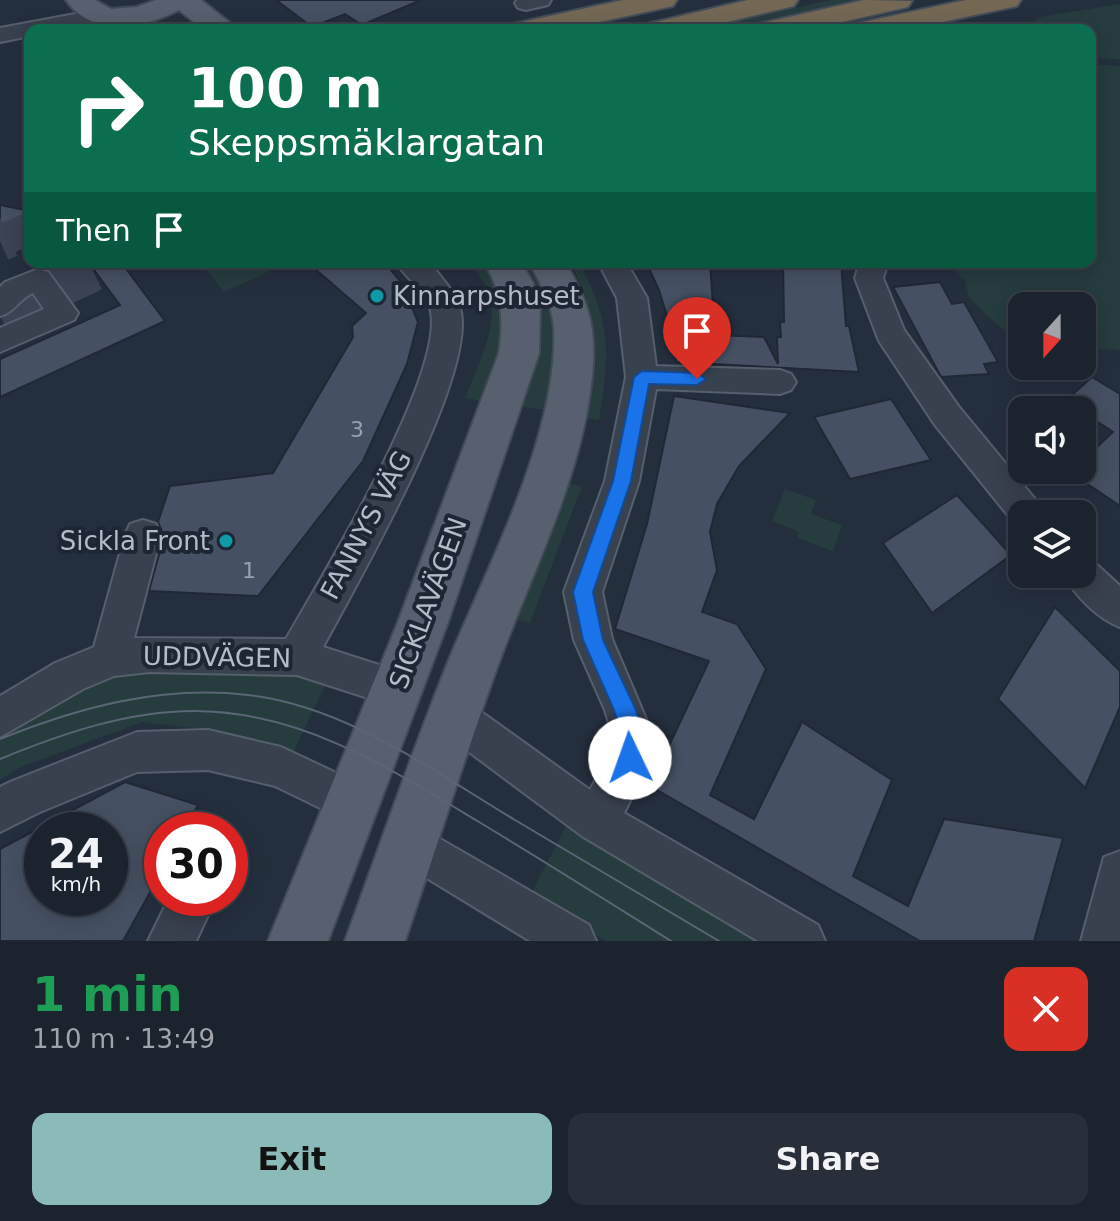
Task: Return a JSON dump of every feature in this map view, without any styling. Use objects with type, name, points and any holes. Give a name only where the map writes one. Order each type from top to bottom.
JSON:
[{"type":"highway","points":[[530,11],[663,0]]},
{"type":"highway","points":[[682,24],[784,0]]},
{"type":"highway","points":[[795,24],[902,0]]},
{"type":"highway","points":[[893,24],[1007,0]]},
{"type":"main road","points":[[101,11],[154,12],[176,0]]},
{"type":"main road","points":[[187,0],[192,9],[215,24]]},
{"type":"main road","points":[[101,11],[150,24]]},
{"type":"main road","name":"SICKLAVÄGEN","points":[[298,941],[396,688],[519,353],[523,312],[517,289],[505,268]]},
{"type":"main road","points":[[375,941],[455,717],[547,477],[572,377],[575,344],[571,310],[550,268]]},
{"type":"main road","points":[[396,688],[455,717]]},
{"type":"main road","points":[[351,802],[409,843]]},
{"type":"street","points":[[0,27],[63,0]]},
{"type":"street","points":[[46,24],[101,11]]},
{"type":"street","points":[[0,35],[24,29]]},
{"type":"street","name":"FANNYS VÄG","points":[[297,657],[399,471],[447,345],[445,306],[417,268]]},
{"type":"street","points":[[597,821],[630,758],[632,733],[625,710],[593,640],[583,592],[622,481],[642,377],[632,298],[615,268]]},
{"type":"street","points":[[872,268],[869,278],[890,333],[947,416],[1016,500]]},
{"type":"street","points":[[0,306],[15,289],[38,279],[63,313],[0,341]]},
{"type":"street","points":[[642,377],[780,382]]},
{"type":"street","points":[[112,658],[116,630],[143,535]]},
{"type":"street","points":[[1096,587],[1120,610]]},
{"type":"street","name":"UDDVÄGEN","points":[[0,718],[69,676],[112,658],[149,654],[297,657],[396,688]]},
{"type":"street","points":[[455,717],[597,821],[802,941]]},
{"type":"street","points":[[0,811],[25,797],[137,752],[208,750],[281,767],[351,802]]},
{"type":"street","points":[[409,843],[551,935]]},
{"type":"street","points":[[1104,941],[1120,873]]},
{"type":"street","points":[[171,941],[184,916]]},
{"type":"green space","points":[[830,0],[870,0],[758,24],[725,24]]},
{"type":"green space","points":[[1120,4],[1120,59],[1096,58],[1096,24],[1034,24],[1040,17]]},
{"type":"green space","points":[[1096,64],[1120,66],[1120,350],[1096,349],[1096,292],[1008,292],[1008,335],[969,298],[965,280],[950,268],[1096,268]]},
{"type":"green space","points":[[205,268],[276,268],[224,292]]},
{"type":"green space","points":[[472,268],[484,268],[502,293],[506,332],[481,401],[465,398],[490,329],[491,300]]},
{"type":"green space","points":[[525,268],[535,268],[555,319],[555,347],[547,410],[522,407],[539,334],[537,299]]},
{"type":"green space","points":[[572,268],[581,268],[589,283],[597,302],[605,339],[605,376],[599,420],[581,418],[592,338],[587,301]]},
{"type":"green space","points":[[567,483],[582,486],[530,623],[511,619]]},
{"type":"green space","points":[[785,489],[816,500],[811,514],[842,525],[833,551],[797,538],[799,532],[772,521]]},
{"type":"green space","points":[[250,667],[327,681],[293,753],[217,731],[142,722],[21,767],[0,780],[0,730],[130,669]]},
{"type":"green space","points":[[569,820],[778,941],[606,941],[531,894]]},
{"type":"building","points":[[276,0],[421,0],[364,24],[345,14],[320,24],[308,24]]},
{"type":"building","points":[[0,205],[24,210],[22,240],[0,236]]},
{"type":"building","points":[[92,268],[125,268],[165,321],[0,397],[0,359],[120,305]]},
{"type":"building","points":[[314,268],[389,268],[402,283],[418,322],[407,364],[363,461],[258,596],[149,591],[164,536],[158,522],[170,486],[273,473],[353,337],[352,326],[366,313]]},
{"type":"building","points":[[649,268],[710,268],[715,335],[764,337],[778,364],[777,337],[781,337],[780,322],[784,322],[783,268],[841,268],[846,326],[849,326],[859,372],[676,362],[671,329]]},
{"type":"building","points":[[940,282],[952,304],[964,302],[998,362],[984,364],[989,374],[941,377],[893,287]]},
{"type":"building","points":[[1096,379],[1120,394],[1120,506],[1088,484],[1096,484],[1096,448],[1113,432],[1096,421],[1096,396],[1071,396],[1089,380]]},
{"type":"building","points":[[674,396],[790,413],[739,466],[717,504],[710,532],[717,570],[702,612],[737,624],[766,669],[710,795],[754,819],[802,722],[892,780],[853,876],[908,906],[944,819],[1063,838],[1034,941],[920,941],[657,790],[666,774],[658,769],[709,661],[615,629],[647,524]]},
{"type":"building","points":[[891,399],[931,460],[850,479],[814,417]]},
{"type":"building","points":[[957,495],[1008,552],[1008,557],[932,613],[883,543]]},
{"type":"building","points":[[1055,607],[1120,671],[1120,707],[1085,788],[998,699]]},
{"type":"building","points":[[125,782],[198,805],[194,812],[144,812],[144,903],[123,941],[0,941],[0,849],[24,836],[24,916],[128,916],[128,812],[69,812]]},
{"type":"tunnel","points":[[8,238],[24,231]]},
{"type":"tunnel","points":[[0,241],[8,238]]},
{"type":"tunnel","points":[[0,315],[99,268]]},
{"type":"tram line","points":[[0,739],[91,708],[184,693],[248,695],[320,712],[388,743],[719,941]]},
{"type":"tram line","points":[[0,759],[71,733],[144,715],[194,711],[271,721],[344,747],[412,782],[671,941]]},
{"type":"place","name":"Kinnarpshuset","points":[[377,296]]},
{"type":"place","name":"Sickla Front","points":[[226,541]]},
{"type":"route","points":[[630,758],[632,733],[625,710],[593,640],[583,592],[622,481],[642,377],[697,379]]}]
